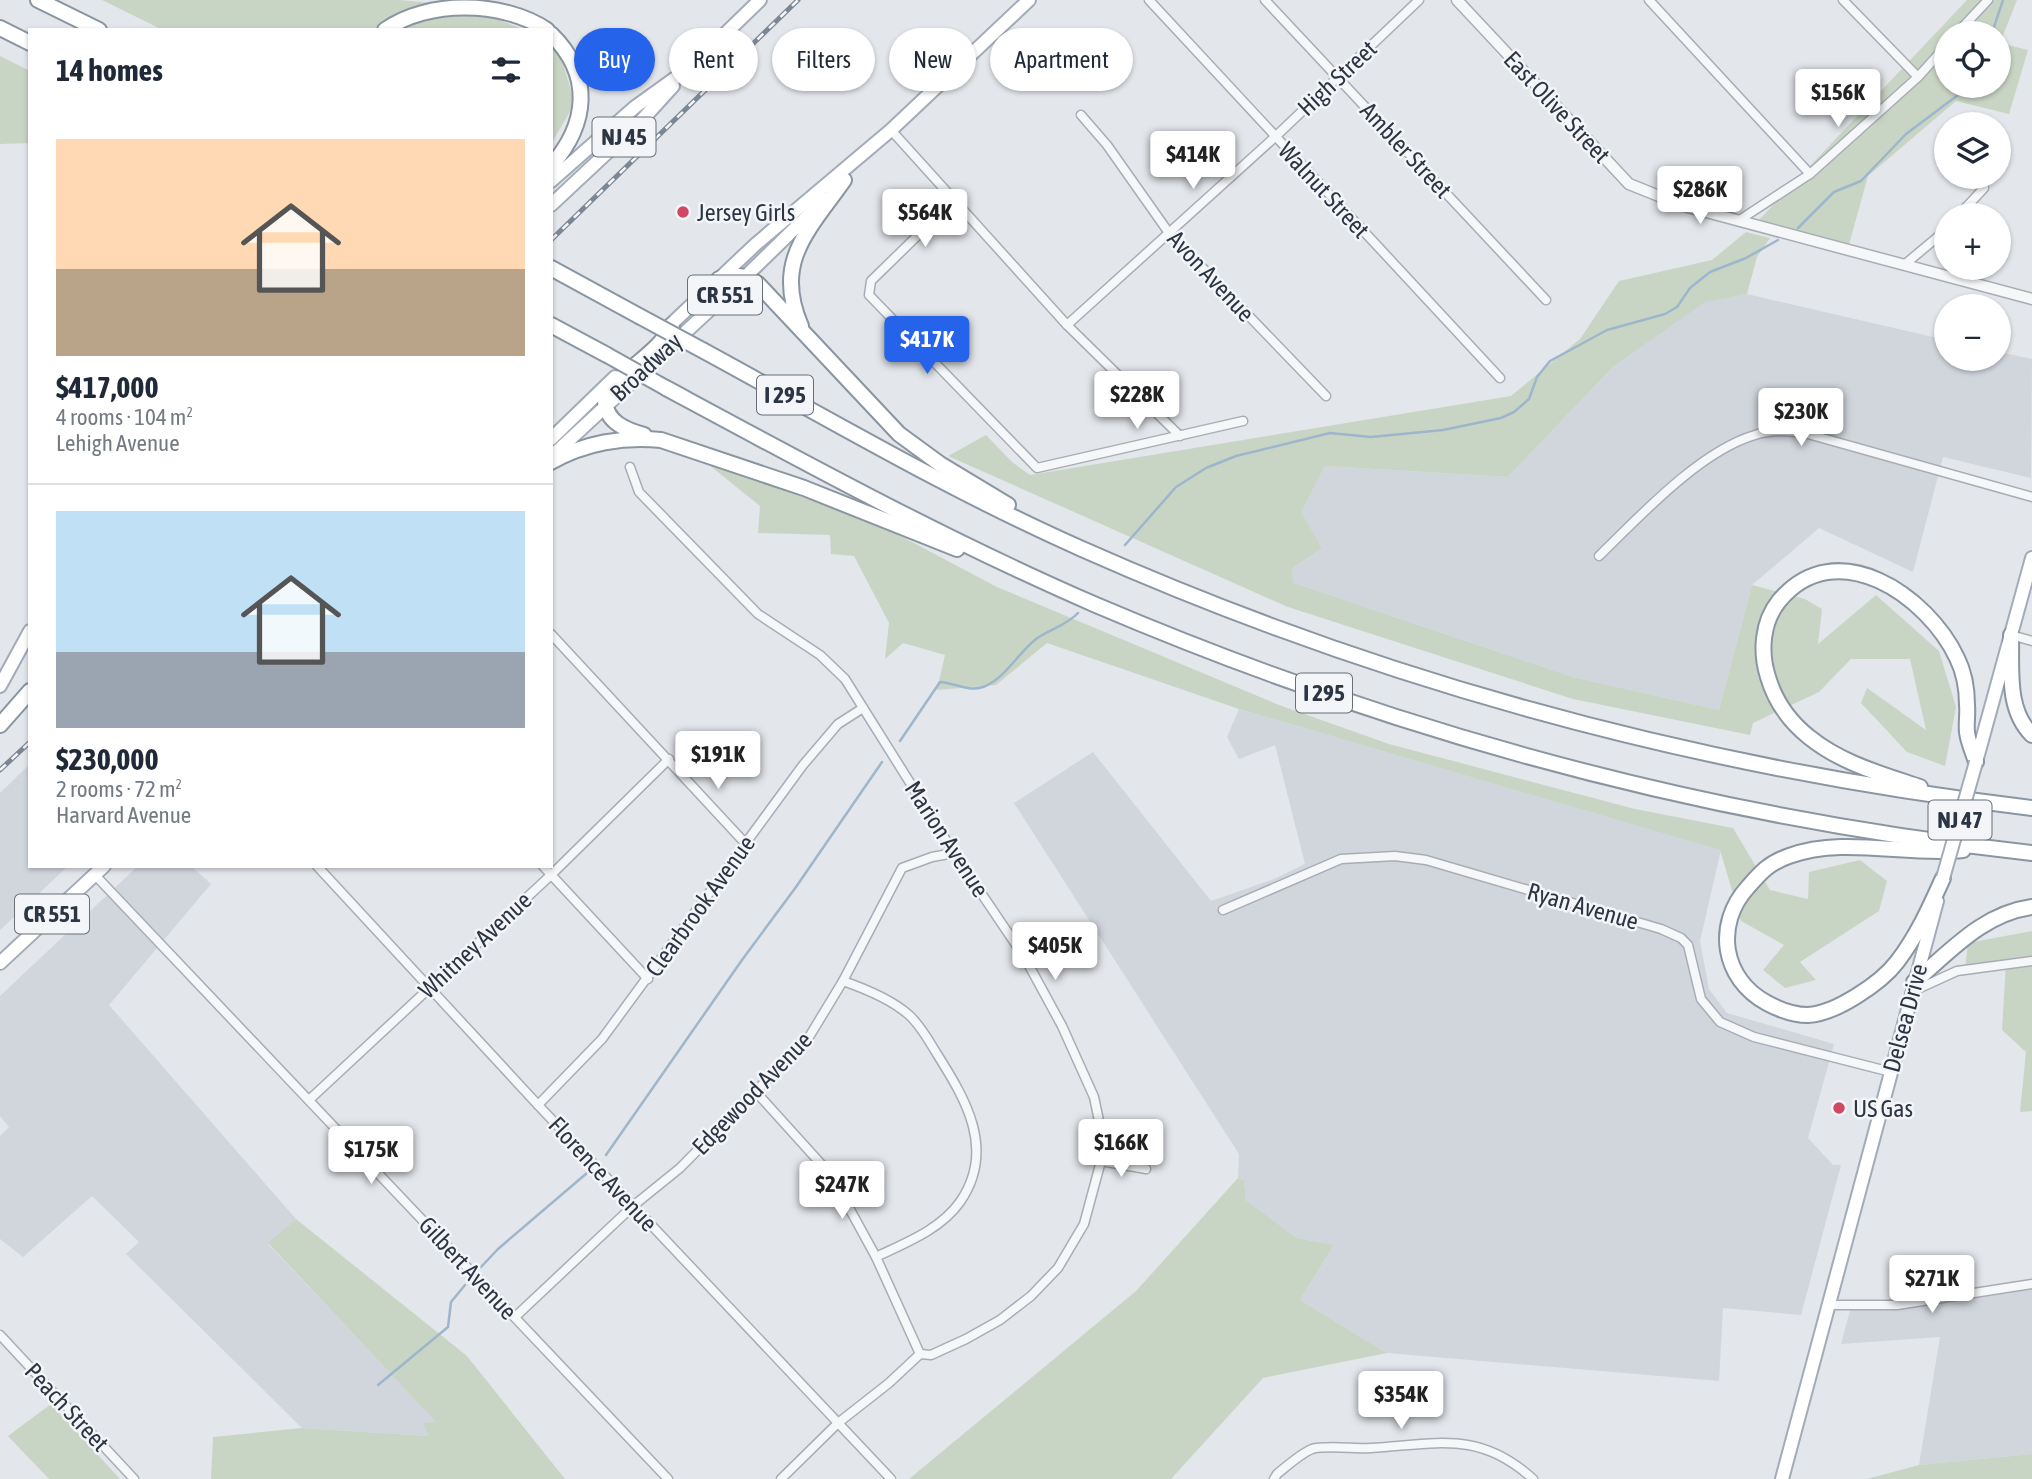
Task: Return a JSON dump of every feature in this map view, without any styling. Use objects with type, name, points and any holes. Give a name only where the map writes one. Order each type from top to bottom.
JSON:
[{"type":"highway","points":[[38,0],[95,28]]},
{"type":"highway","points":[[50,0],[101,28]]},
{"type":"highway","points":[[387,28],[408,13],[435,4],[456,3],[499,6],[544,28]]},
{"type":"highway","points":[[2,30],[28,42]]},
{"type":"highway","points":[[553,37],[574,64],[580,82],[576,128],[569,145],[553,164]]},
{"type":"highway","points":[[809,340],[793,303],[791,268],[799,246],[844,180]]},
{"type":"highway","name":"I 295","points":[[553,269],[948,485],[1081,548],[1286,632],[1410,675],[1627,736],[1844,782],[2032,808]]},
{"type":"highway","points":[[719,279],[734,275],[746,276],[758,284],[881,416],[912,444],[940,464],[1081,548]]},
{"type":"highway","points":[[672,325],[667,337],[613,387],[607,396],[605,407],[611,418],[627,430],[804,488],[1093,603]]},
{"type":"highway","name":"I 295","points":[[553,326],[910,517],[1093,603],[1319,691],[1507,750],[1633,783],[1894,835],[2032,853]]},
{"type":"highway","points":[[553,458],[614,440],[661,440]]},
{"type":"highway","points":[[1958,799],[1857,765],[1818,744],[1794,724],[1775,695],[1764,659],[1766,627],[1777,604],[1806,579],[1838,572],[1878,580],[1913,601],[1935,622],[1958,659],[1966,696],[1967,731],[1976,762]]},
{"type":"highway","points":[[2011,635],[2013,696],[2018,716],[2032,735]]},
{"type":"highway","points":[[0,726],[28,693]]},
{"type":"highway","points":[[1943,878],[1917,934],[1896,964],[1870,987],[1845,1002],[1809,1015],[1793,1014],[1754,996],[1739,980],[1732,966],[1727,942],[1728,925],[1738,898],[1765,867],[1788,856],[1814,848],[1859,847],[1938,853],[1987,848]]},
{"type":"highway","points":[[1913,987],[1977,927],[1999,915],[2032,907]]},
{"type":"main road","name":"NJ 45","points":[[731,28],[760,0]]},
{"type":"main road","name":"Broadway","points":[[553,437],[756,244],[891,130],[1029,0]]},
{"type":"main road","name":"NJ 45","points":[[553,179],[635,107],[669,83]]},
{"type":"main road","name":"NJ 45","points":[[553,203],[642,120],[669,91]]},
{"type":"main road","name":"Broadway","points":[[553,457],[746,276],[891,130]]},
{"type":"main road","name":"Delsea Drive","points":[[1782,1479],[1913,987],[2032,558]]},
{"type":"main road","points":[[0,686],[28,635]]},
{"type":"main road","points":[[0,726],[28,703]]},
{"type":"main road","name":"CR 551","points":[[0,962],[99,870]]},
{"type":"street","name":"Walnut Street","points":[[1149,0],[1500,378]]},
{"type":"street","name":"Ambler Street","points":[[1265,0],[1546,300]]},
{"type":"street","name":"High Street","points":[[1067,325],[1275,137],[1419,0]]},
{"type":"street","name":"East Olive Street","points":[[1457,0],[1629,184],[1660,198],[2032,299]]},
{"type":"street","points":[[1649,0],[1810,174]]},
{"type":"street","points":[[1843,0],[1917,77]]},
{"type":"street","points":[[1969,21],[1988,0]]},
{"type":"street","points":[[1738,220],[1810,174],[1934,59]]},
{"type":"street","name":"Avon Avenue","points":[[1080,114],[1107,145],[1169,233],[1326,396]]},
{"type":"street","points":[[891,130],[1067,325],[1180,436]]},
{"type":"street","points":[[1970,203],[1983,189]]},
{"type":"street","points":[[954,200],[875,276],[871,281],[869,295],[1037,468],[1242,422]]},
{"type":"street","points":[[1904,265],[1934,240]]},
{"type":"street","points":[[1599,556],[1711,455],[1757,434],[1786,431],[1808,434],[2032,497]]},
{"type":"street","name":"Marion Avenue","points":[[630,467],[639,492],[758,614],[820,655],[845,679],[954,853],[1025,958],[1068,1038],[1094,1097],[1102,1135],[1101,1161],[1084,1224],[1050,1279],[1000,1320],[931,1355],[920,1354],[889,1383],[838,1423],[782,1479]]},
{"type":"street","points":[[2011,635],[2032,641]]},
{"type":"street","points":[[553,636],[745,843]]},
{"type":"street","name":"Clearbrook Avenue","points":[[538,1105],[602,1038],[648,979],[745,843],[838,724],[863,708]]},
{"type":"street","name":"Whitney Avenue","points":[[309,1100],[551,875],[669,759]]},
{"type":"street","name":"Edgewood Avenue","points":[[515,1317],[633,1206],[680,1168],[809,1037],[843,981],[902,868],[932,857],[954,853]]},
{"type":"street","name":"Ryan Avenue","points":[[1223,910],[1341,859],[1395,856],[1426,860],[1661,929],[1681,938],[1688,945],[1689,960],[1701,999],[1720,1022],[1754,1037],[1891,1072]]},
{"type":"street","name":"Florence Avenue","points":[[319,868],[891,1479]]},
{"type":"street","points":[[546,868],[648,979]]},
{"type":"street","name":"Gilbert Avenue","points":[[99,870],[193,981],[668,1479]]},
{"type":"street","points":[[1913,987],[1957,971],[2032,961]]},
{"type":"street","points":[[843,981],[887,1000],[909,1015],[952,1078],[975,1125],[971,1176],[961,1200],[933,1227],[876,1257]]},
{"type":"street","points":[[756,1092],[831,1175],[876,1257],[920,1354]]},
{"type":"street","points":[[1101,1161],[1146,1168]]},
{"type":"street","points":[[1828,1305],[1897,1305],[2032,1284]]},
{"type":"street","name":"Peach Street","points":[[0,1335],[134,1479]]},
{"type":"street","points":[[1274,1479],[1277,1474],[1313,1449],[1371,1448],[1433,1442],[1476,1445],[1519,1466],[1534,1479]]},
{"type":"shaded area","points":[[1747,294],[1934,337],[1934,371],[2011,371],[2011,355],[2032,359],[2031,478],[1943,457],[1913,572],[1819,528],[1752,585],[1719,710],[1573,677],[1294,583],[1292,569],[1322,548],[1300,512],[1325,466],[1508,477],[1613,367],[1705,301]]},
{"type":"shaded area","points":[[1239,709],[1721,850],[1700,941],[1709,989],[1727,1013],[1834,1044],[1808,1138],[1833,1165],[1841,1165],[1801,1315],[1723,1308],[1719,1381],[1387,1353],[1300,1300],[1334,1245],[1297,1238],[1246,1200],[1244,1180],[1238,1178],[1239,1154],[1014,803],[1093,752],[1211,901],[1274,879],[1305,864],[1275,745],[1239,759],[1227,737]]},
{"type":"shaded area","points":[[28,766],[28,868],[66,868],[0,930],[0,793]]},
{"type":"shaded area","points":[[136,868],[193,868],[211,884],[109,1005],[296,1219],[268,1244],[437,1422],[430,1436],[302,1428],[126,1254],[139,1242],[92,1196],[23,1257],[0,1239],[0,1136],[9,1127],[0,1116],[0,996]]},
{"type":"shaded area","points":[[2032,1285],[2032,1454],[1919,1465],[1940,1337],[1841,1344],[1852,1303]]},
{"type":"green space","points":[[102,0],[399,0],[465,6],[520,28],[159,28]]},
{"type":"green space","points":[[1967,0],[2017,0],[2009,21],[1947,21]]},
{"type":"green space","points":[[1934,35],[1934,98],[2011,98],[2011,46],[2028,50],[2010,112],[1956,101],[1943,112],[1934,112],[1934,120],[1868,176],[1848,248],[1757,222]]},
{"type":"green space","points":[[553,41],[556,42],[575,103],[553,141]]},
{"type":"green space","points":[[0,56],[28,70],[28,143],[0,144]]},
{"type":"green space","points":[[1746,232],[1770,238],[1757,257],[1747,294],[1705,302],[1613,367],[1508,477],[1325,466],[1301,512],[1322,548],[1292,569],[1294,583],[1573,677],[1719,710],[1752,585],[1805,599],[1822,609],[1818,644],[1876,595],[1939,651],[1956,707],[1945,766],[1907,752],[1861,703],[1867,688],[1926,730],[1910,659],[1851,659],[1819,692],[1753,723],[1750,735],[1573,699],[1288,607],[948,456],[986,435],[1012,462],[1030,475],[1511,396],[1580,339],[1619,281],[1712,260]]},
{"type":"green space","points":[[703,460],[829,507],[827,497],[997,587],[1279,705],[1389,744],[1635,809],[1733,828],[1770,890],[1808,899],[1809,872],[1860,860],[1887,881],[1879,911],[1800,962],[1816,980],[1785,988],[1763,970],[1784,945],[1741,921],[1720,850],[1239,709],[1047,643],[996,685],[937,690],[945,655],[903,643],[885,659],[889,623],[854,556],[831,554],[830,535],[758,533],[760,506]]},
{"type":"green space","points":[[2032,931],[2032,1111],[2020,1112],[2026,1052],[2002,1030],[2006,963],[1965,969],[1968,943]]},
{"type":"green space","points":[[1238,1178],[1244,1180],[1246,1200],[1297,1238],[1334,1245],[1300,1300],[1387,1353],[1263,1378],[1171,1479],[909,1479],[1136,1291]]},
{"type":"green space","points":[[296,1219],[467,1356],[565,1479],[211,1479],[213,1437],[302,1428],[429,1436],[423,1423],[436,1422],[268,1243]]},
{"type":"green space","points":[[51,1404],[120,1479],[49,1479],[8,1436]]},
{"type":"green space","points":[[2032,1454],[2032,1479],[1867,1479],[1919,1465]]},
{"type":"waterway","points":[[1996,21],[2003,0]]},
{"type":"waterway","points":[[1798,228],[1834,192],[1861,181],[1906,134],[1954,98]]},
{"type":"waterway","points":[[1125,545],[1176,487],[1206,468],[1236,456],[1330,433],[1371,437],[1443,430],[1501,418],[1514,412],[1529,399],[1537,377],[1550,361],[1607,330],[1665,314],[1677,307],[1690,288],[1710,272],[1746,258],[1778,240]]},
{"type":"waterway","points":[[900,741],[940,682],[972,688],[983,687],[1005,672],[1036,639],[1078,613]]},
{"type":"waterway","points":[[606,1155],[882,762]]},
{"type":"waterway","points":[[481,1267],[498,1249],[587,1173]]},
{"type":"waterway","points":[[378,1385],[448,1327],[451,1302],[465,1285]]},
{"type":"railway","points":[[553,238],[798,0]]},
{"type":"railway","points":[[0,770],[28,744]]},
{"type":"place","name":"Jersey Girls","points":[[683,212]]},
{"type":"place","name":"US Gas","points":[[1839,1108]]}]
